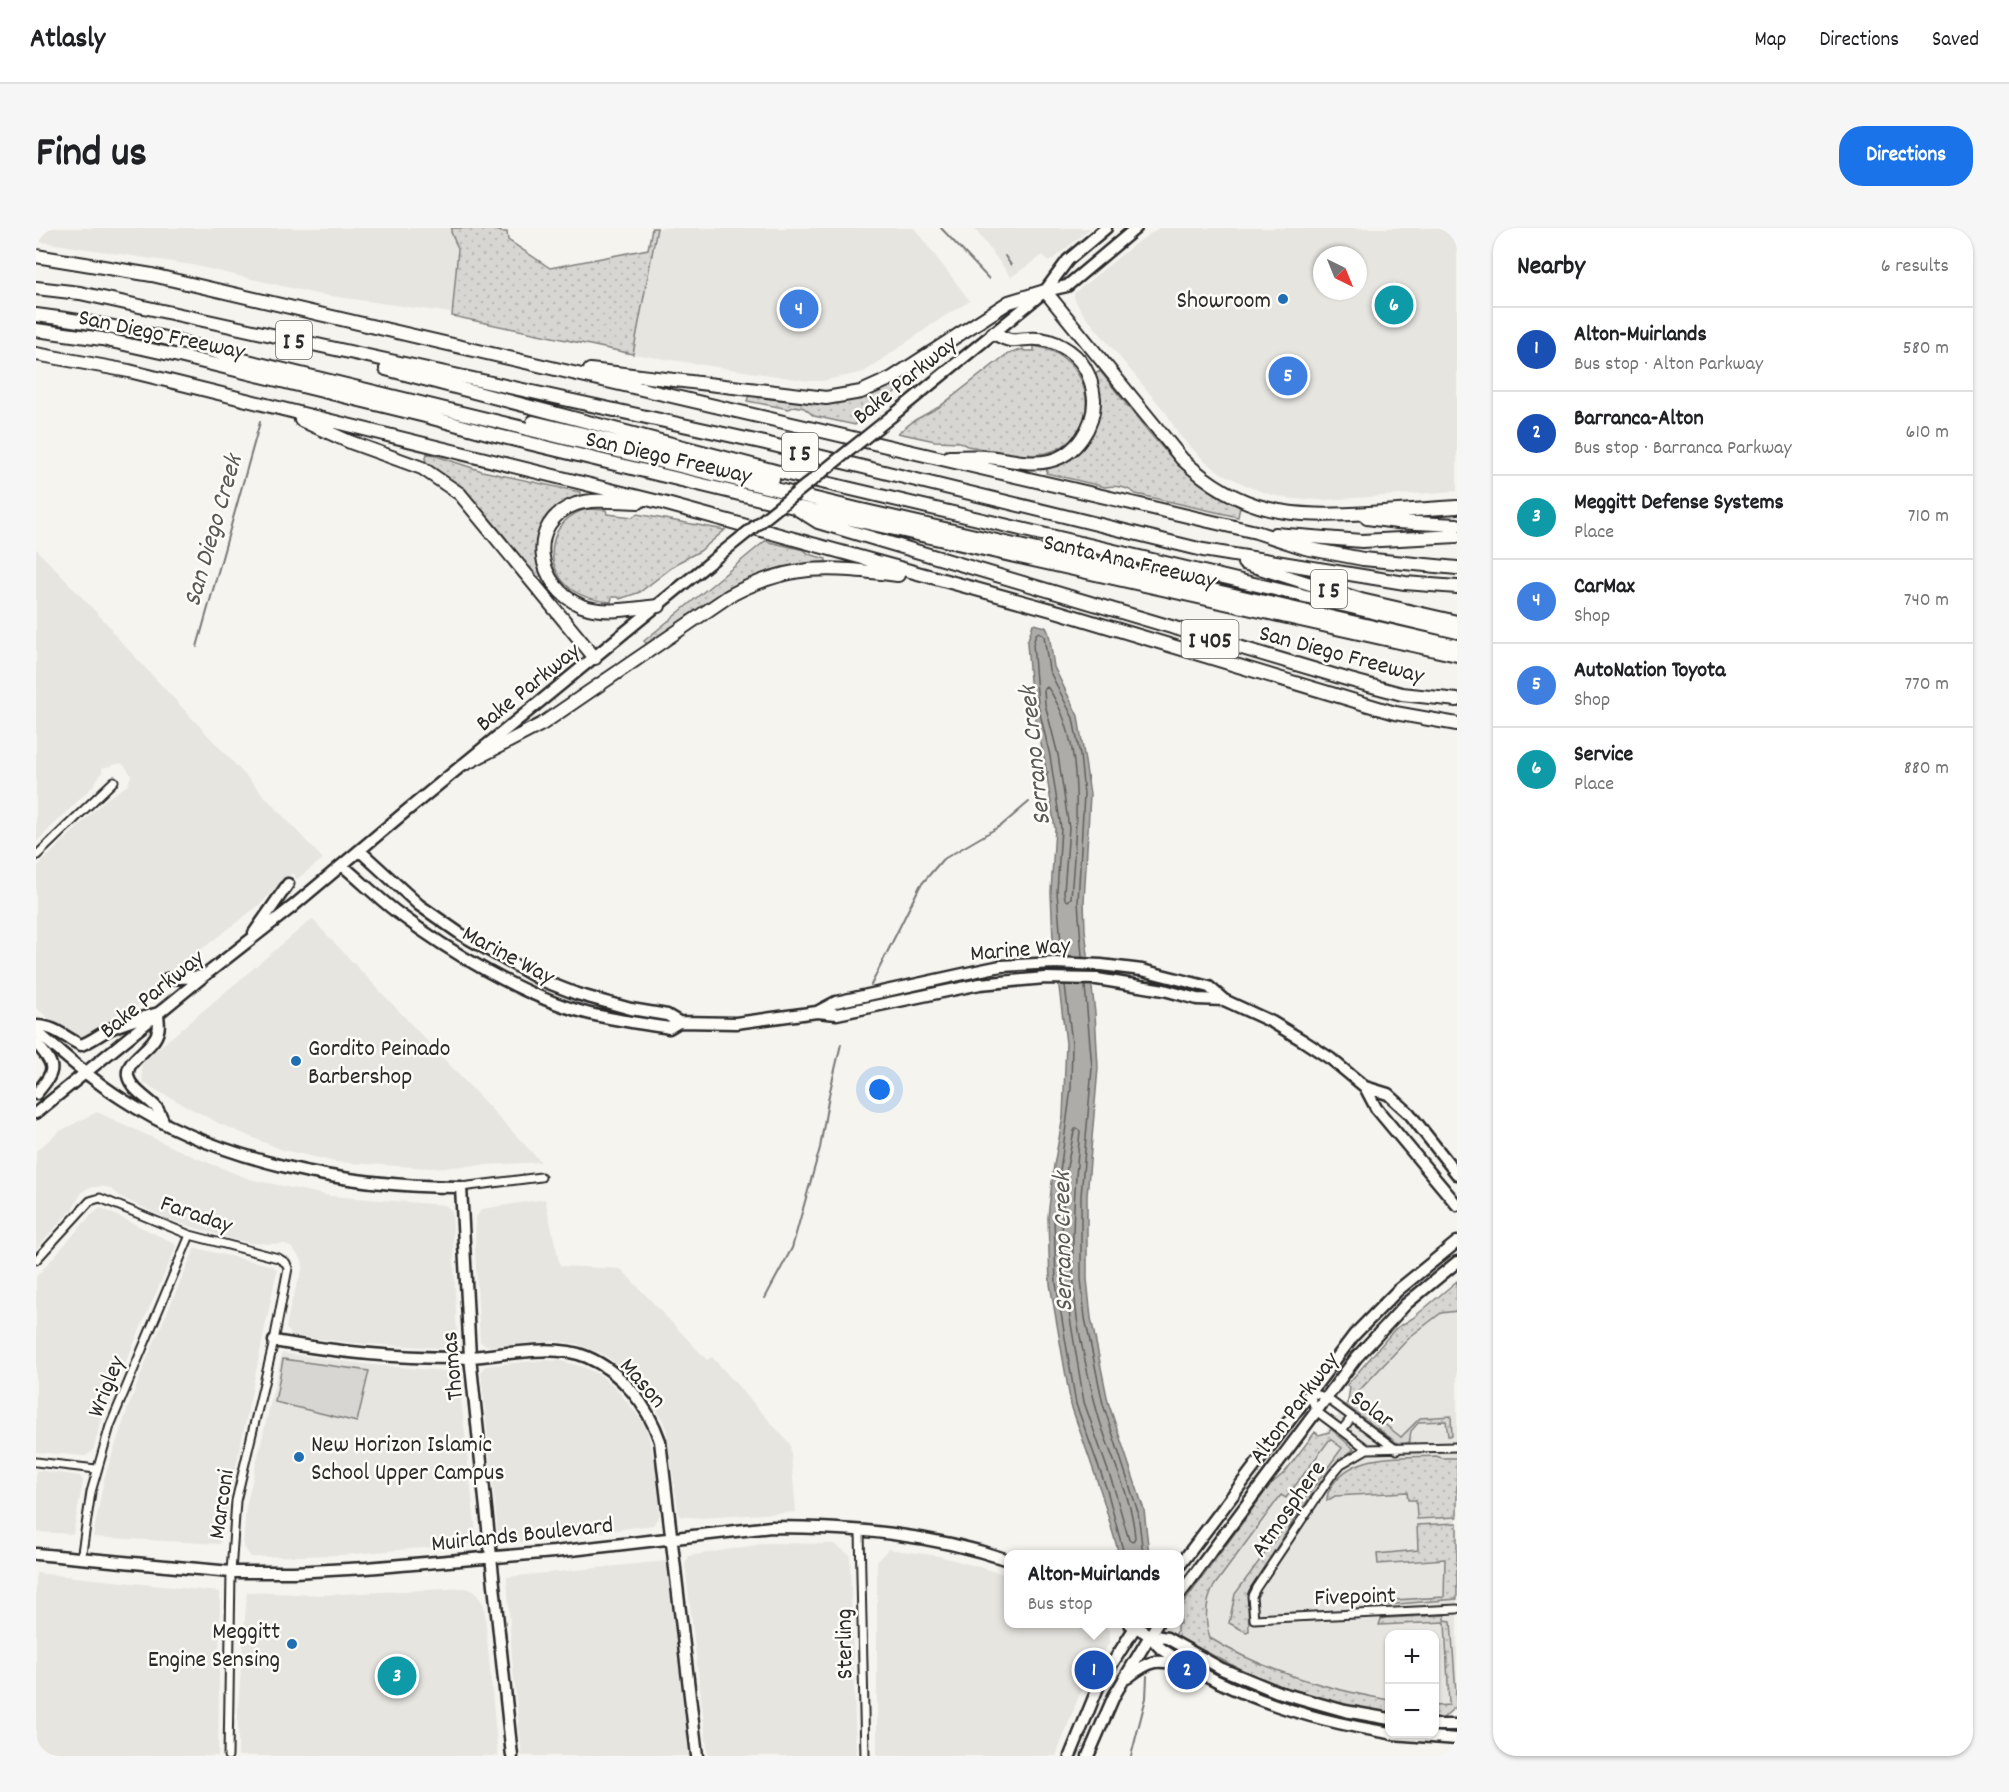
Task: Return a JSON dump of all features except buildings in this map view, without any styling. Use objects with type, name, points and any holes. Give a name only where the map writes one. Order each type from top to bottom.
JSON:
[{"type":"highway","points":[[36,256],[153,275],[1256,532],[1305,548],[1363,559],[1457,568]]},
{"type":"highway","name":"San Diego Freeway","points":[[36,288],[80,293],[765,443],[1203,550],[1405,583],[1457,587]]},
{"type":"highway","points":[[544,365],[806,396],[826,398],[843,396],[861,392],[892,378],[1009,302],[1045,291],[1182,459],[1195,472],[1224,492],[1274,511],[1303,515],[1339,515],[1457,507]]},
{"type":"highway","points":[[36,315],[110,327],[205,348],[253,362],[868,512],[1457,646]]},
{"type":"highway","points":[[193,318],[1134,566],[1457,640]]},
{"type":"highway","name":"San Diego Freeway","points":[[36,330],[102,339],[183,357],[794,507],[818,522],[1350,680],[1402,694],[1457,700]]},
{"type":"highway","points":[[926,456],[1050,461],[1069,451],[1087,431],[1092,418],[1093,389],[1090,376],[1075,356],[1064,347],[1043,340],[1031,338],[1011,341],[993,333]]},
{"type":"highway","points":[[205,348],[239,353],[1457,632]]},
{"type":"highway","points":[[36,354],[129,372],[663,503],[1059,612],[1395,713],[1457,724]]},
{"type":"highway","points":[[272,407],[350,442],[422,468],[460,494],[595,658]]},
{"type":"highway","points":[[659,606],[613,610],[583,606],[566,597],[551,581],[543,562],[543,551],[544,540],[553,521],[559,514],[574,505],[592,502],[663,503]]},
{"type":"highway","name":"Santa Ana Freeway","points":[[794,507],[1457,655]]},
{"type":"highway","points":[[1339,515],[1397,522],[1457,525]]},
{"type":"highway","points":[[1256,532],[1362,541],[1457,536]]},
{"type":"highway","name":"Santa Ana Freeway","points":[[1203,550],[1361,600],[1457,622]]},
{"type":"highway","points":[[467,763],[542,724],[729,596],[751,584],[789,572],[813,568],[837,568],[932,578]]},
{"type":"main road","name":"Bake Parkway","points":[[36,1113],[343,866],[405,812],[1045,291],[1068,260],[1106,228]]},
{"type":"main road","name":"Bake Parkway","points":[[1045,291],[1067,286],[1136,228]]},
{"type":"main road","name":"Marine Way","points":[[360,851],[419,905],[462,935],[541,980],[595,1000],[667,1015],[679,1022],[736,1023],[817,1012],[837,1014],[980,984],[1045,978],[1098,979],[1164,990],[1197,999],[1224,1000],[1272,1022],[1302,1040],[1331,1059],[1365,1087],[1388,1094],[1409,1113],[1457,1174]]},
{"type":"main road","name":"Marine Way","points":[[343,866],[398,913],[426,933],[530,991],[583,1012],[669,1028],[679,1022]]},
{"type":"main road","points":[[246,944],[288,884]]},
{"type":"main road","points":[[166,979],[204,976]]},
{"type":"main road","points":[[36,1026],[49,1026],[81,1045],[94,1040],[107,1030],[158,1013],[158,1031],[152,1045],[132,1061],[128,1077],[132,1084],[158,1108],[164,1123]]},
{"type":"main road","points":[[36,1031],[86,1073],[123,1100],[164,1123],[204,1140],[253,1157],[316,1174],[398,1185],[461,1187]]},
{"type":"main road","points":[[36,1043],[49,1058],[52,1068],[49,1079],[36,1094]]},
{"type":"main road","name":"Marine Way","points":[[1365,1087],[1376,1108],[1457,1204]]},
{"type":"main road","name":"Thomas","points":[[461,1187],[470,1357],[512,1756]]},
{"type":"main road","name":"Alton Parkway","points":[[1184,1558],[1309,1392],[1368,1319],[1422,1269],[1457,1242]]},
{"type":"main road","name":"Alton Parkway","points":[[1184,1587],[1325,1397],[1383,1328],[1416,1295],[1457,1262]]},
{"type":"main road","name":"Mason","points":[[274,1341],[338,1352],[402,1358],[470,1357],[565,1351],[586,1357],[616,1376],[633,1393],[653,1422],[660,1441],[697,1756]]},
{"type":"main road","name":"Muirlands Boulevard","points":[[36,1554],[231,1572],[346,1569],[491,1558],[771,1527],[860,1531],[920,1538],[972,1548],[1004,1559]]},
{"type":"main road","points":[[1070,1756],[1099,1685],[1132,1628]]},
{"type":"main road","points":[[1138,1628],[1149,1635],[1160,1648],[1242,1694],[1290,1711],[1385,1732]]},
{"type":"main road","points":[[1088,1756],[1103,1719],[1154,1628]]},
{"type":"main road","points":[[1149,1635],[1167,1638],[1222,1669],[1278,1692],[1345,1711],[1385,1718]]},
{"type":"main road","points":[[1122,1682],[1141,1666],[1151,1662],[1165,1661],[1192,1668]]},
{"type":"main road","points":[[1439,1725],[1457,1725]]},
{"type":"main road","points":[[1439,1737],[1457,1739]]},
{"type":"street","points":[[36,856],[114,781]]},
{"type":"street","points":[[461,1187],[541,1176]]},
{"type":"street","name":"Faraday","points":[[36,1260],[95,1198],[105,1199],[190,1235],[278,1258],[286,1263]]},
{"type":"street","name":"Wrigley","points":[[81,1559],[96,1469],[110,1426],[190,1235]]},
{"type":"street","name":"Marconi","points":[[228,1756],[231,1572],[236,1501],[274,1341],[288,1274],[286,1263]]},
{"type":"street","points":[[1309,1392],[1325,1397]]},
{"type":"street","points":[[1309,1392],[1316,1411]]},
{"type":"street","name":"Solar","points":[[1325,1397],[1397,1449]]},
{"type":"street","name":"Solar","points":[[1316,1411],[1367,1449]]},
{"type":"street","points":[[1342,1431],[1352,1417]]},
{"type":"street","name":"Atmosphere","points":[[1254,1619],[1252,1596],[1341,1464],[1367,1449],[1457,1447]]},
{"type":"street","points":[[36,1462],[96,1469]]},
{"type":"street","name":"Sterling","points":[[860,1531],[865,1756]]},
{"type":"street","name":"Fivepoint","points":[[1254,1619],[1457,1609]]},
{"type":"shaded area","points":[[36,228],[452,228],[451,232],[458,249],[451,313],[317,294],[192,265],[36,241]]},
{"type":"shaded area","points":[[452,228],[493,228],[507,232],[508,240],[550,268],[648,249],[652,228],[657,228],[633,354],[452,316],[458,249],[451,232]]},
{"type":"shaded area","points":[[657,228],[914,228],[970,301],[864,372],[822,381],[809,381],[633,354]]},
{"type":"shaded area","points":[[974,228],[1091,228],[1049,262],[1043,255],[1011,277]]},
{"type":"shaded area","points":[[1159,228],[1441,228],[1457,237],[1457,491],[1324,500],[1293,499],[1252,488],[1221,473],[1178,434],[1167,414],[1083,313],[1074,298],[1074,293],[1135,244]]},
{"type":"shaded area","points":[[1034,346],[1055,353],[1070,364],[1081,380],[1086,397],[1085,414],[1078,431],[1065,444],[1046,453],[1027,455],[997,452],[967,446],[959,442],[935,441],[898,433],[915,420],[939,407],[1006,355],[1023,349],[1034,351]]},
{"type":"shaded area","points":[[1100,371],[1146,429],[1179,465],[1197,481],[1240,507],[1238,517],[1136,494],[1122,487],[1105,487],[1046,473],[1048,467],[1077,452],[1091,436],[1099,406],[1095,374]]},
{"type":"shaded area","points":[[901,379],[905,384],[855,425],[814,416],[804,408],[795,406],[789,409],[747,401],[749,395],[809,402],[845,400],[881,389]]},
{"type":"shaded area","points":[[427,453],[482,471],[580,492],[580,496],[562,504],[552,513],[543,574],[537,578],[487,515],[458,487],[425,463]]},
{"type":"shaded area","points":[[588,509],[606,510],[607,514],[633,517],[637,514],[725,530],[700,551],[679,562],[640,592],[620,599],[612,597],[611,602],[601,601],[585,597],[571,589],[561,579],[552,555],[557,532],[575,514]]},
{"type":"shaded area","points":[[765,541],[804,550],[809,554],[826,559],[826,562],[781,568],[751,578],[720,595],[648,645],[644,641]]},
{"type":"shaded area","points":[[36,549],[323,859],[297,879],[292,873],[259,905],[171,973],[158,990],[134,1009],[93,1034],[76,1040],[36,1008],[36,868],[105,800],[128,785],[131,775],[121,763],[102,768],[102,772],[92,787],[36,842]]},
{"type":"shaded area","points":[[312,919],[541,1162],[430,1168],[336,1162],[283,1150],[220,1124],[143,1083],[141,1063]]},
{"type":"shaded area","points":[[97,1112],[194,1157],[249,1179],[330,1196],[445,1205],[452,1211],[457,1339],[446,1348],[365,1344],[292,1336],[286,1328],[291,1303],[303,1267],[302,1260],[292,1248],[285,1244],[252,1243],[231,1239],[170,1220],[121,1197],[110,1188],[101,1186],[88,1188],[82,1192],[73,1208],[36,1249],[36,1151],[60,1131]]},
{"type":"shaded area","points":[[545,1199],[560,1266],[621,1269],[707,1360],[712,1357],[790,1444],[796,1512],[701,1518],[679,1516],[666,1427],[652,1400],[624,1370],[605,1355],[577,1344],[555,1341],[491,1346],[480,1341],[475,1248],[476,1217],[482,1209]]},
{"type":"shaded area","points":[[101,1208],[174,1243],[176,1247],[103,1414],[93,1451],[85,1456],[36,1452],[36,1277],[90,1216]]},
{"type":"shaded area","points":[[195,1248],[273,1266],[277,1270],[220,1544],[93,1537],[104,1479],[128,1408]]},
{"type":"shaded area","points":[[1457,1281],[1457,1311],[1441,1313],[1411,1336],[1357,1393],[1354,1400],[1401,1437],[1420,1418],[1451,1416],[1452,1436],[1448,1436],[1446,1421],[1419,1422],[1411,1431],[1409,1443],[1400,1445],[1346,1405],[1350,1387],[1347,1385],[1395,1329],[1413,1318]]},
{"type":"shaded area","points":[[1457,1299],[1457,1708],[1439,1708],[1439,1630],[1385,1630],[1385,1701],[1273,1673],[1204,1637],[1202,1587],[1356,1393],[1411,1336]]},
{"type":"shaded area","points":[[282,1353],[373,1365],[458,1372],[477,1543],[342,1555],[251,1557],[243,1546],[246,1507]]},
{"type":"shaded area","points":[[283,1359],[369,1371],[357,1422],[275,1402]]},
{"type":"shaded area","points":[[543,1360],[561,1361],[584,1367],[601,1376],[615,1387],[639,1417],[647,1430],[655,1465],[660,1515],[653,1525],[508,1544],[498,1534],[481,1372],[485,1366]]},
{"type":"shaded area","points":[[1331,1429],[1354,1449],[1332,1466],[1249,1591],[1249,1631],[1246,1632],[1229,1623],[1235,1594],[1342,1448],[1330,1439],[1286,1498],[1281,1495],[1214,1586],[1207,1605],[1208,1631],[1210,1638],[1230,1650],[1274,1669],[1320,1684],[1385,1699],[1385,1714],[1326,1701],[1280,1687],[1175,1635],[1177,1628],[1184,1628],[1184,1603],[1270,1485],[1285,1472],[1315,1432],[1319,1435]]},
{"type":"shaded area","points":[[1394,1457],[1457,1458],[1457,1517],[1417,1519],[1416,1500],[1408,1500],[1407,1492],[1335,1496],[1327,1501],[1333,1484],[1354,1466]]},
{"type":"shaded area","points":[[36,1470],[80,1476],[83,1481],[73,1534],[36,1532]]},
{"type":"shaded area","points":[[1457,1523],[1457,1599],[1380,1604],[1378,1601],[1444,1597],[1445,1559],[1378,1564],[1377,1554],[1418,1550],[1417,1525]]},
{"type":"shaded area","points":[[768,1543],[834,1544],[850,1555],[856,1756],[708,1756],[685,1564],[689,1556]]},
{"type":"shaded area","points":[[888,1549],[939,1556],[1004,1574],[1004,1628],[1108,1628],[1110,1630],[1110,1641],[1079,1696],[1056,1756],[877,1756],[877,1561]]},
{"type":"shaded area","points":[[666,1561],[689,1756],[522,1756],[507,1577]]},
{"type":"shaded area","points":[[36,1573],[220,1592],[218,1756],[36,1756]]},
{"type":"shaded area","points":[[467,1588],[475,1592],[484,1605],[498,1756],[238,1756],[238,1709],[247,1592],[319,1595]]},
{"type":"shaded area","points":[[1445,1615],[1445,1620],[1451,1621],[1457,1709],[1453,1709],[1441,1720],[1439,1720],[1439,1706],[1449,1705],[1445,1622],[1379,1625],[1381,1619]]},
{"type":"water","points":[[1033,624],[1046,627],[1054,667],[1078,716],[1090,794],[1084,902],[1098,1068],[1087,1196],[1087,1279],[1091,1318],[1108,1402],[1144,1510],[1149,1550],[1118,1550],[1101,1492],[1071,1405],[1050,1284],[1048,1217],[1063,1117],[1066,1043],[1053,939],[1051,892],[1055,829],[1044,757],[1032,706],[1027,643]]},
{"type":"waterway","points":[[941,228],[989,279]]},
{"type":"waterway","name":"Serrano Creek","points":[[1005,256],[1011,265]]},
{"type":"waterway","name":"San Diego Creek","points":[[197,647],[260,422]]},
{"type":"waterway","points":[[1041,782],[1048,772]]},
{"type":"waterway","points":[[871,985],[920,886],[942,860],[1002,825],[1029,802]]},
{"type":"waterway","points":[[765,1298],[792,1248],[820,1148],[841,1044]]},
{"type":"waterway","name":"Serrano Creek","points":[[1131,1756],[1146,1698],[1147,1676]]},
{"type":"place","name":"Showroom","points":[[1283,299]]},
{"type":"place","name":"Service","points":[[1394,305]]},
{"type":"place","name":"CarMax","points":[[799,309]]},
{"type":"place","name":"AutoNation Toyota","points":[[1288,376]]},
{"type":"place","name":"Gordito Peinado Barbershop","points":[[296,1061]]},
{"type":"place","name":"New Horizon Islamic School Upper Campus","points":[[299,1457]]},
{"type":"place","name":"Meggitt Engine Sensing","points":[[292,1644]]},
{"type":"place","name":"Alton-Muirlands","points":[[1094,1670]]},
{"type":"place","name":"Barranca-Alton","points":[[1187,1670]]},
{"type":"place","name":"Meggitt Defense Systems","points":[[397,1676]]}]
